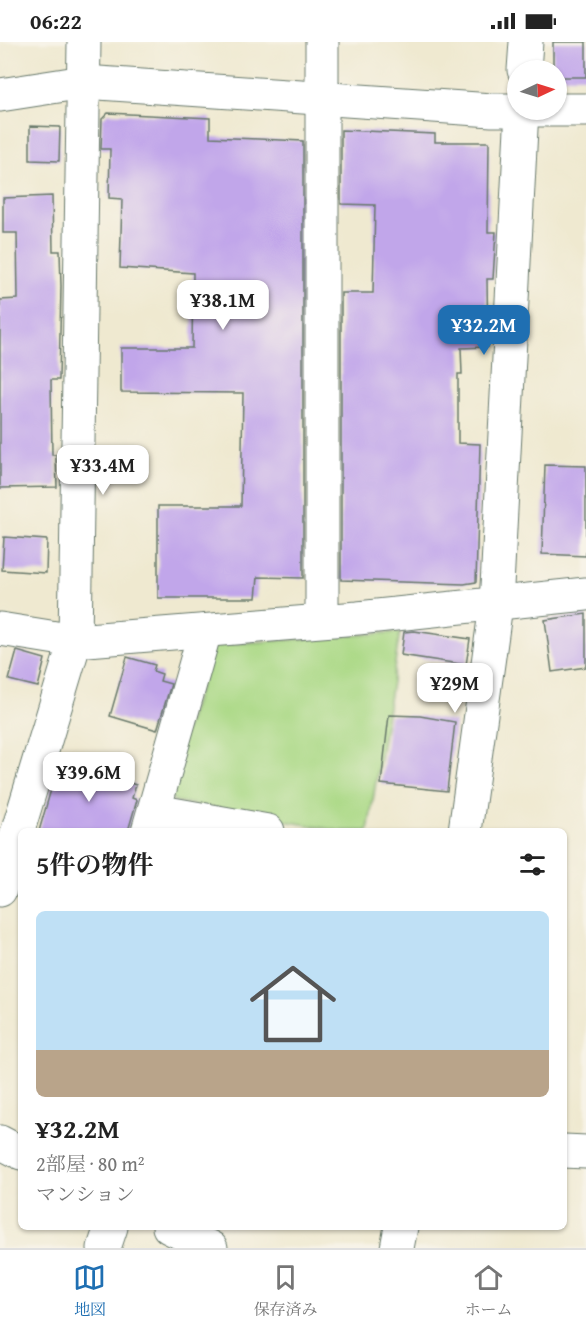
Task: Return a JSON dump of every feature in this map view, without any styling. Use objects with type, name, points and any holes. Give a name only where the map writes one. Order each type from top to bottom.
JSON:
[{"type":"street","points":[[19,828],[75,641],[84,42]]},
{"type":"street","points":[[321,42],[322,620]]},
{"type":"street","points":[[525,60],[526,42]]},
{"type":"street","points":[[0,95],[84,82],[507,109]]},
{"type":"street","points":[[567,110],[586,110]]},
{"type":"street","points":[[465,828],[496,605],[521,120]]},
{"type":"street","points":[[0,629],[75,641],[205,632],[496,605],[586,594]]},
{"type":"street","points":[[205,632],[151,821],[233,828]]},
{"type":"street","points":[[0,890],[18,830]]},
{"type":"street","points":[[0,1142],[18,1151]]},
{"type":"street","points":[[567,1151],[586,1152]]},
{"type":"street","points":[[104,1248],[110,1230]]},
{"type":"street","points":[[175,1230],[211,1248]]},
{"type":"street","points":[[397,1248],[400,1230]]},
{"type":"green space","points":[[400,632],[368,828],[323,828],[174,801],[166,788],[214,645]]},
{"type":"building","points":[[553,42],[586,42],[586,77],[567,77],[567,60],[553,60]]},
{"type":"building","points":[[108,113],[210,118],[210,137],[303,141],[303,578],[258,577],[256,598],[158,598],[158,506],[241,506],[243,393],[121,392],[121,348],[192,348],[193,273],[120,268],[122,199],[109,198],[110,149],[101,149],[102,119]]},
{"type":"building","points":[[30,126],[60,127],[59,161],[30,160]]},
{"type":"building","points":[[341,130],[435,134],[435,142],[489,142],[488,232],[496,232],[493,279],[487,279],[488,347],[461,348],[462,374],[458,374],[458,443],[480,444],[476,582],[464,584],[341,580],[341,293],[373,293],[375,205],[341,204]]},
{"type":"building","points":[[52,196],[53,251],[60,251],[61,286],[59,380],[51,380],[52,455],[56,455],[57,487],[0,488],[0,300],[18,299],[17,233],[3,233],[3,198]]},
{"type":"building","points":[[545,465],[586,466],[586,556],[542,554]]},
{"type":"building","points":[[4,537],[47,540],[46,573],[2,570]]},
{"type":"building","points":[[586,614],[586,667],[552,672],[545,620]]},
{"type":"building","points":[[414,631],[470,639],[466,665],[401,655],[404,632]]},
{"type":"building","points":[[17,651],[45,659],[38,687],[9,680]]},
{"type":"building","points":[[127,657],[155,665],[153,671],[162,674],[160,681],[171,684],[157,730],[110,716]]},
{"type":"building","points":[[389,715],[420,716],[455,722],[447,791],[381,784]]},
{"type":"building","points":[[69,763],[136,785],[132,798],[137,800],[129,828],[40,828],[52,786],[58,787],[64,765],[68,766]]}]
